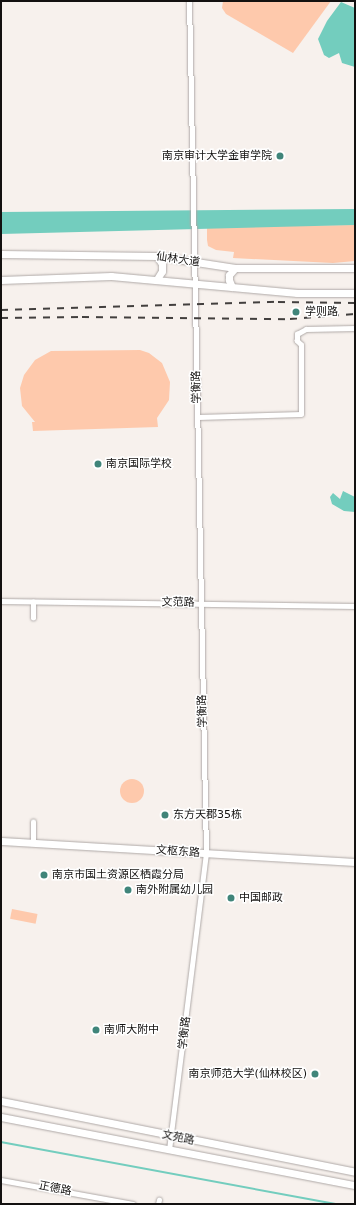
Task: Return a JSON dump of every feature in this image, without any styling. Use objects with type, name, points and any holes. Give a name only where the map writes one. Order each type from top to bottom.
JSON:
[{"type":"main road","name":"仙林大道","points":[[1,254],[157,256],[236,268],[355,268]]},
{"type":"main road","points":[[157,256],[162,264],[162,271],[157,279]]},
{"type":"main road","points":[[232,287],[228,280],[229,275],[236,268]]},
{"type":"main road","name":"仙林大道","points":[[1,280],[111,276],[297,292],[355,293]]},
{"type":"main road","name":"文枢东路","points":[[1,841],[355,862]]},
{"type":"main road","name":"文苑路","points":[[1,1101],[355,1172]]},
{"type":"main road","name":"文苑路","points":[[1,1117],[355,1185]]},
{"type":"street","points":[[189,1],[196,283]]},
{"type":"street","name":"学衡路","points":[[169,1150],[173,1136],[206,854],[196,283]]},
{"type":"street","points":[[198,417],[301,414],[301,345],[297,341],[297,334],[306,329],[355,328]]},
{"type":"street","name":"文范路","points":[[1,601],[355,606]]},
{"type":"street","points":[[33,602],[33,618]]},
{"type":"street","points":[[33,822],[33,843]]},
{"type":"street","name":"正德路","points":[[1,1180],[133,1204]]},
{"type":"shaded area","points":[[223,1],[331,1],[293,53],[226,14],[222,8]]},
{"type":"shaded area","points":[[355,225],[355,261],[333,263],[233,258],[234,252],[216,250],[208,246],[207,240],[207,227]]},
{"type":"shaded area","points":[[140,350],[149,353],[162,363],[170,382],[169,400],[157,418],[158,427],[33,431],[32,422],[35,422],[22,406],[20,388],[24,375],[35,360],[51,351]]},
{"type":"shaded area","points":[[132,779],[140,783],[144,791],[140,799],[132,803],[124,799],[120,791],[124,783]]},
{"type":"shaded area","points":[[12,909],[38,914],[36,924],[10,919]]},
{"type":"water","points":[[341,2],[355,8],[355,67],[342,63],[339,53],[329,58],[324,55],[318,39],[327,21]]},
{"type":"water","points":[[355,209],[355,225],[1,234],[1,212]]},
{"type":"water","points":[[343,491],[355,497],[355,512],[344,511],[332,504],[330,497],[333,493],[340,499]]},
{"type":"waterway","points":[[1,1142],[335,1204]]},
{"type":"railway","points":[[1,310],[278,302],[355,303]]},
{"type":"railway","points":[[1,318],[82,317],[290,319],[355,314]]},
{"type":"place","name":"南京审计大学金审学院","points":[[280,156]]},
{"type":"place","name":"学则路","points":[[296,312]]},
{"type":"place","name":"南京国际学校","points":[[98,464]]},
{"type":"place","name":"东方天郡35栋","points":[[165,815]]},
{"type":"place","name":"南京市国土资源区栖霞分局","points":[[44,875]]},
{"type":"place","name":"南外附属幼儿园","points":[[128,890]]},
{"type":"place","name":"中国邮政","points":[[231,898]]},
{"type":"place","name":"南师大附中","points":[[96,1030]]},
{"type":"place","name":"南京师范大学(仙林校区)","points":[[315,1074]]}]
